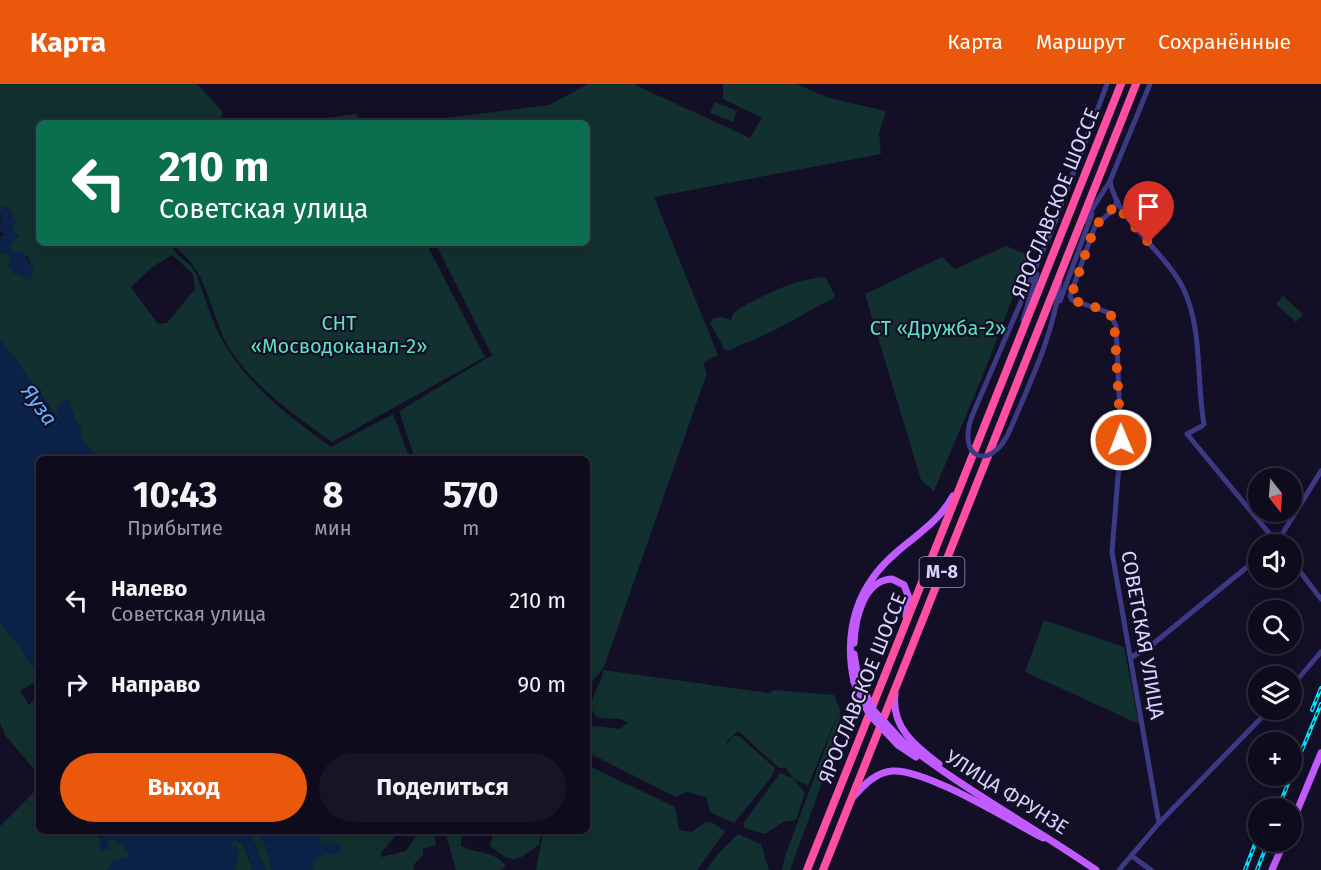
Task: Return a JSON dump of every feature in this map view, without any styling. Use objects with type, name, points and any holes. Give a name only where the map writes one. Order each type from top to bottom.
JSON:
[{"type":"highway","name":"ЯРОСЛАВСКОЕ ШОССЕ","points":[[807,870],[1120,84]]},
{"type":"highway","name":"ЯРОСЛАВСКОЕ ШОССЕ","points":[[823,870],[1136,84]]},
{"type":"main road","points":[[856,680],[849,652],[850,629],[863,591],[880,566],[942,513],[964,476]]},
{"type":"main road","points":[[856,680],[854,652],[858,617],[870,590],[886,579],[897,580],[907,591],[908,605],[902,634]]},
{"type":"main road","name":"УЛИЦА ФРУНЗЕ","points":[[856,680],[869,714],[900,743],[953,784],[1097,870]]},
{"type":"main road","points":[[896,689],[895,716],[914,743],[962,780],[1044,837]]},
{"type":"main road","points":[[1302,799],[1321,753]]},
{"type":"main road","points":[[852,797],[878,775],[893,771],[908,772],[931,780],[1044,837]]},
{"type":"main road","name":"УЛИЦА ФРУНЗЕ","points":[[1044,837],[1090,870]]},
{"type":"main road","points":[[1272,870],[1280,852]]},
{"type":"street","points":[[1020,337],[1027,303],[1051,232],[1107,84]]},
{"type":"street","points":[[1078,231],[1110,181],[1150,84]]},
{"type":"street","points":[[1110,181],[1117,203]]},
{"type":"street","points":[[1051,232],[972,416],[966,437],[969,447],[978,455],[991,455],[998,452],[1010,430],[1042,352],[1097,203],[1107,198],[1117,203],[1124,211],[1175,274],[1184,289],[1192,314],[1203,425],[1187,434],[1269,534]]},
{"type":"street","name":"СОВЕТСКАЯ УЛИЦА","points":[[1117,203],[1095,226],[1073,288],[1072,300],[1110,313],[1116,326],[1121,440],[1112,552],[1159,823]]},
{"type":"street","points":[[1057,308],[1061,274]]},
{"type":"street","points":[[1283,534],[1321,471]]},
{"type":"street","points":[[1132,657],[1153,644],[1248,566]]},
{"type":"street","points":[[1302,574],[1321,599]]},
{"type":"street","points":[[1302,674],[1321,652]]},
{"type":"street","points":[[1119,870],[1125,867],[1159,823],[1259,720]]},
{"type":"street","points":[[1133,857],[1151,870]]},
{"type":"green space","points":[[0,84],[197,84],[223,112],[220,120],[36,120],[36,246],[173,246],[175,252],[194,269],[215,326],[225,345],[250,379],[280,408],[331,447],[393,414],[409,456],[99,456],[80,440],[82,428],[75,420],[68,398],[64,426],[0,339],[0,252],[7,254],[11,260],[31,265],[28,256],[10,252],[12,225],[0,213]],"holes":[[[172,255],[193,274],[195,289],[167,323],[158,324],[131,287],[151,268]]]},
{"type":"green space","points":[[588,84],[633,84],[750,138],[762,118],[723,99],[723,84],[796,84],[829,98],[886,111],[879,133],[881,154],[654,197],[718,355],[703,363],[707,373],[603,670],[769,693],[775,690],[834,695],[840,709],[839,737],[790,870],[782,870],[785,856],[839,711],[808,786],[793,778],[786,768],[779,768],[738,731],[727,741],[727,744],[733,736],[739,736],[775,768],[771,778],[734,823],[710,812],[706,797],[687,792],[676,797],[590,754],[590,725],[620,729],[628,723],[621,719],[599,718],[592,708],[603,669],[590,684],[590,456],[414,456],[400,414],[401,410],[492,355],[437,246],[590,246],[590,120],[429,120],[549,105]]},
{"type":"green space","points":[[715,102],[737,111],[733,122],[710,113]]},
{"type":"green space","points":[[355,114],[360,120],[314,120]]},
{"type":"green space","name":"СНТ «Мосводоканал-2»","points":[[177,246],[428,246],[485,357],[332,442],[266,391],[243,367],[225,341],[197,272],[178,250]]},
{"type":"green space","name":"СТ «Дружба-2»","points":[[1006,246],[1029,255],[981,380],[934,491],[921,480],[865,294],[942,257],[955,269]]},
{"type":"green space","points":[[825,277],[835,295],[833,299],[773,331],[730,350],[725,350],[710,323],[713,318],[722,317],[731,320],[734,312],[778,289],[813,278]]},
{"type":"green space","points":[[1283,296],[1303,314],[1296,322],[1276,304]]},
{"type":"green space","points":[[1044,620],[1124,647],[1139,724],[1025,672]]},
{"type":"green space","points":[[0,622],[22,649],[36,672],[36,682],[20,691],[29,705],[36,697],[36,771],[5,735],[0,723]]},
{"type":"green space","points":[[590,766],[675,807],[679,830],[692,832],[704,823],[711,822],[725,831],[697,870],[536,870],[542,834],[590,834]]},
{"type":"green space","points":[[780,773],[793,778],[805,793],[796,820],[783,822],[765,834],[745,828],[743,824]]},
{"type":"green space","points":[[36,790],[36,834],[100,834],[99,837],[111,849],[106,843],[111,838],[124,844],[129,853],[127,859],[114,861],[106,870],[0,870],[0,826]]},
{"type":"green space","points":[[250,834],[260,834],[269,855],[271,870],[266,870]]},
{"type":"green space","points":[[321,834],[396,834],[381,853],[381,857],[406,851],[417,834],[434,834],[436,845],[423,849],[423,855],[413,865],[414,870],[312,870],[313,862],[327,853],[338,854],[317,841],[323,836]]},
{"type":"green space","points":[[446,834],[461,834],[461,846],[491,855],[506,867],[500,870],[456,870]]},
{"type":"green space","points":[[493,834],[541,834],[539,845],[520,858],[505,857],[490,846]]},
{"type":"green space","points":[[738,834],[761,844],[769,870],[706,870],[717,855]]},
{"type":"green space","points":[[233,839],[244,847],[253,870],[234,870],[237,860],[231,847]]},
{"type":"water","points":[[1,206],[8,207],[18,225],[12,225],[11,230],[20,235],[10,246],[10,251],[22,251],[31,265],[35,267],[32,275],[27,279],[19,274],[13,274],[12,269],[8,267],[11,259],[7,254],[0,252],[0,237],[4,235],[0,231]]},
{"type":"water","name":"Яуза","points":[[0,339],[62,424],[56,406],[68,398],[75,420],[82,428],[80,440],[99,456],[36,456],[36,672],[22,649],[0,622]]},
{"type":"water","points":[[102,834],[250,834],[266,870],[253,870],[245,847],[234,839],[231,847],[237,847],[239,854],[234,870],[106,870],[114,861],[127,859],[129,853],[124,844],[111,838],[107,843],[111,849],[99,851]]},
{"type":"water","points":[[260,834],[321,834],[323,836],[317,841],[323,845],[339,843],[341,849],[338,854],[327,853],[313,862],[312,870],[271,870],[269,855]]},
{"type":"railway","points":[[1312,710],[1321,688]]},
{"type":"railway","points":[[1282,798],[1321,704]]},
{"type":"railway","points":[[1245,870],[1252,852]]},
{"type":"railway","points":[[1257,870],[1264,852]]},
{"type":"route","points":[[1121,440],[1114,318],[1104,310],[1072,300],[1071,296],[1095,226],[1116,205],[1124,211],[1149,243]]}]
